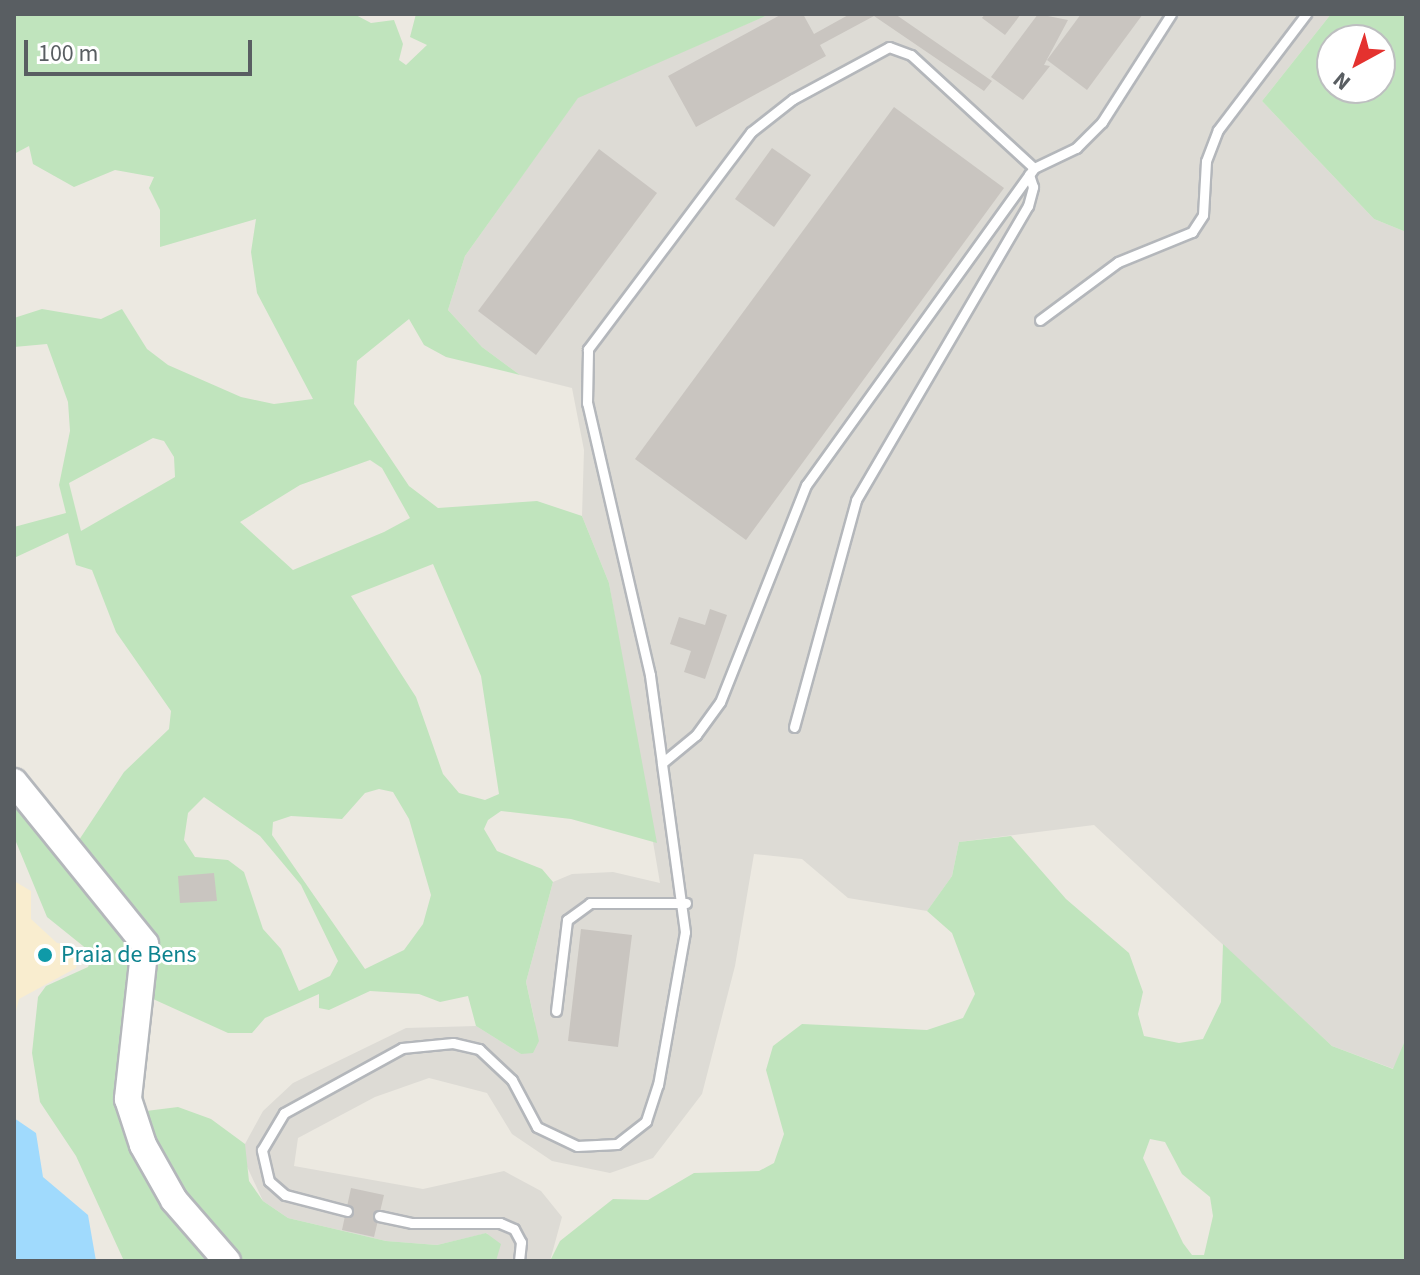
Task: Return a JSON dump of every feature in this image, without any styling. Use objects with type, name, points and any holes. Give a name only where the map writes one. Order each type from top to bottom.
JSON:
[{"type":"street","points":[[14,782],[141,936],[146,964],[128,1099],[174,1200],[227,1261]]},
{"type":"lane","points":[[662,763],[696,735],[720,702],[806,485],[1031,172],[1076,148],[1102,122],[1171,14]]},
{"type":"lane","points":[[1040,320],[1118,262],[1192,232],[1203,215],[1206,161],[1218,130],[1306,14]]},
{"type":"lane","points":[[347,1211],[285,1195],[269,1181],[262,1150],[284,1113],[304,1098],[402,1048],[453,1043],[479,1049],[498,1063],[537,1127],[554,1139],[595,1148],[634,1136],[658,1085],[686,903],[650,675],[590,416],[588,349],[751,132],[793,99],[889,47],[911,55],[1031,172],[1033,187],[1028,206],[856,500],[794,727]]},
{"type":"lane","points":[[556,1011],[567,920],[590,903],[686,903]]},
{"type":"lane","points":[[379,1216],[423,1224],[500,1223],[514,1229],[521,1242],[519,1261]]},
{"type":"shaded area","points":[[770,14],[1331,14],[1323,24],[1316,24],[1316,33],[1262,101],[1374,219],[1406,232],[1406,1038],[1394,1069],[1332,1046],[1094,825],[959,842],[952,876],[927,911],[848,898],[802,859],[754,854],[735,966],[702,1094],[653,1158],[610,1173],[552,1161],[512,1134],[487,1093],[429,1078],[375,1097],[298,1138],[294,1166],[423,1189],[504,1171],[541,1191],[562,1217],[550,1261],[495,1261],[487,1233],[437,1245],[386,1241],[288,1218],[263,1201],[244,1160],[245,1144],[263,1111],[293,1083],[406,1028],[476,1026],[521,1054],[535,1022],[526,982],[553,882],[572,874],[613,872],[660,883],[609,583],[582,516],[584,450],[572,388],[520,375],[482,347],[448,310],[465,256],[578,97]]},
{"type":"green space","points":[[14,14],[354,14],[371,23],[394,20],[403,44],[399,60],[406,65],[427,45],[410,37],[416,14],[770,14],[578,98],[465,256],[448,310],[482,347],[520,375],[446,357],[424,345],[409,319],[357,361],[354,404],[409,486],[438,508],[537,501],[582,516],[609,583],[657,843],[571,819],[501,811],[488,820],[484,829],[497,851],[542,869],[553,882],[526,982],[539,1041],[533,1053],[521,1054],[476,1026],[468,996],[440,1002],[419,994],[370,991],[329,1010],[319,1008],[319,994],[265,1018],[252,1033],[228,1033],[153,999],[139,1075],[146,1111],[178,1107],[211,1119],[245,1144],[249,1181],[263,1201],[288,1218],[386,1241],[437,1245],[486,1233],[501,1244],[496,1261],[124,1261],[76,1156],[40,1102],[32,1053],[38,997],[46,986],[88,967],[93,954],[47,917],[14,837],[14,765],[79,840],[124,772],[169,729],[171,711],[116,632],[92,570],[76,565],[68,533],[14,558],[14,527],[66,513],[59,485],[70,431],[68,402],[47,344],[14,347],[14,318],[42,309],[101,319],[122,309],[147,349],[168,365],[241,397],[274,404],[313,399],[257,293],[251,252],[256,219],[160,247],[160,210],[149,188],[154,177],[115,170],[74,187],[33,164],[29,146],[14,154]],"holes":[[[153,438],[164,441],[174,457],[175,477],[81,531],[69,483]],[[370,460],[382,468],[410,518],[293,570],[240,522],[300,485]],[[433,564],[481,676],[499,794],[485,800],[459,793],[443,774],[416,697],[351,596]],[[379,789],[393,792],[409,819],[431,895],[423,924],[404,950],[365,969],[272,835],[273,822],[291,816],[342,819],[365,793]],[[204,797],[260,836],[301,885],[338,961],[330,976],[299,991],[281,949],[263,929],[244,872],[228,860],[195,857],[184,840],[188,813]]]},
{"type":"green space","points":[[1331,14],[1406,14],[1406,232],[1374,219],[1262,101],[1316,33],[1316,104],[1396,104],[1396,24],[1323,24]]},
{"type":"green space","points":[[1011,836],[1066,899],[1129,953],[1143,992],[1138,1014],[1144,1036],[1179,1043],[1203,1039],[1221,1002],[1223,944],[1332,1046],[1393,1069],[1406,1038],[1406,1261],[550,1261],[560,1241],[613,1199],[648,1200],[694,1173],[759,1171],[774,1163],[784,1134],[766,1070],[773,1046],[802,1024],[927,1030],[963,1018],[975,994],[952,933],[927,911],[952,876],[959,842]],"holes":[[[1150,1139],[1165,1142],[1182,1174],[1210,1197],[1213,1216],[1204,1255],[1192,1255],[1183,1243],[1143,1158]]]},
{"type":"sand","name":"Praia de Bens","points":[[14,881],[31,891],[31,919],[57,943],[75,946],[77,960],[76,968],[19,999],[14,1019]]},
{"type":"water","points":[[14,1118],[36,1133],[43,1177],[88,1215],[96,1261],[14,1261]]},
{"type":"building","points":[[782,14],[803,14],[814,34],[850,14],[895,14],[992,81],[984,91],[874,16],[820,45],[826,56],[696,127],[668,76]]},
{"type":"building","points":[[985,14],[1021,14],[1005,35],[982,18]]},
{"type":"building","points":[[1038,14],[1068,20],[1044,65],[1050,66],[1023,100],[991,77]]},
{"type":"building","points":[[1081,14],[1143,14],[1087,90],[1047,60]]},
{"type":"building","points":[[894,107],[1004,188],[746,540],[635,459]]},
{"type":"building","points":[[772,148],[811,175],[774,227],[735,199]]},
{"type":"building","points":[[599,149],[657,193],[536,355],[478,311]]},
{"type":"building","points":[[710,609],[727,615],[705,679],[684,672],[691,651],[670,644],[679,617],[705,625]]},
{"type":"building","points":[[214,873],[217,901],[180,903],[178,876]]},
{"type":"building","points":[[581,929],[632,935],[618,1047],[568,1041]]},
{"type":"building","points":[[351,1188],[384,1195],[374,1237],[342,1230]]},
{"type":"place","name":"Praia de Bens","points":[[45,955]]}]
